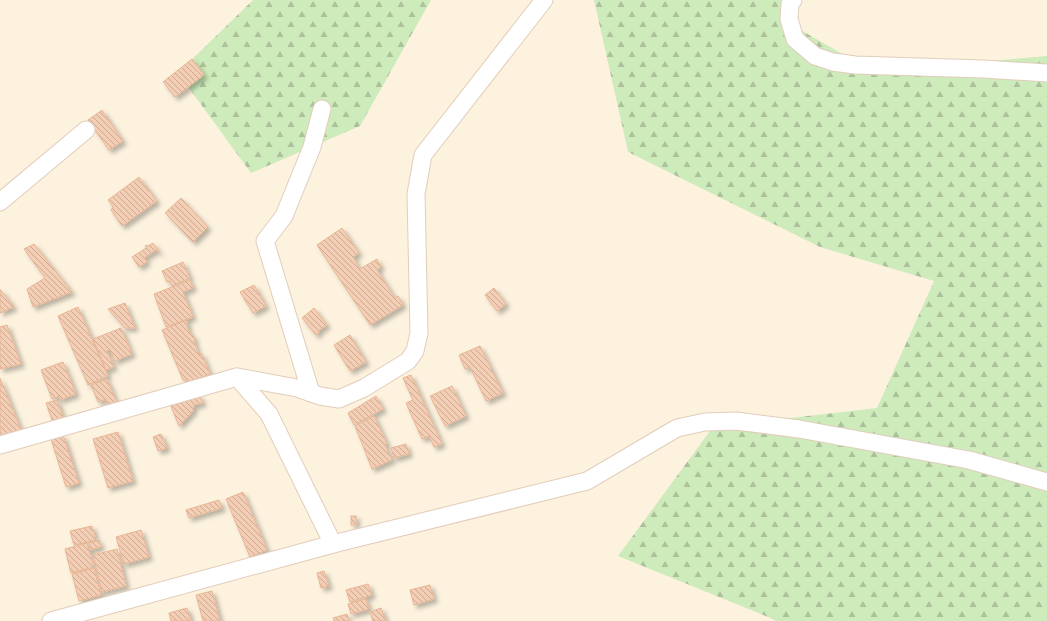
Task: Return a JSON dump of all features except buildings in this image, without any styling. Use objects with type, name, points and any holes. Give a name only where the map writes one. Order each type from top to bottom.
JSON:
[{"type":"street","points":[[0,445],[237,377],[297,388],[320,396],[340,399],[364,388],[408,361],[415,350],[419,333],[416,194],[423,155],[544,0]]},
{"type":"street","points":[[793,0],[790,4],[789,19],[796,39],[815,56],[833,62],[984,69],[1047,74]]},
{"type":"street","points":[[311,393],[265,241],[284,216],[312,147],[322,109]]},
{"type":"street","points":[[0,202],[86,130]]},
{"type":"street","points":[[237,377],[269,414],[333,544]]},
{"type":"street","points":[[51,621],[333,544],[587,481],[677,428],[705,422],[736,421],[799,429],[969,460],[1047,482]]},
{"type":"green space","points":[[253,0],[431,0],[360,126],[251,173],[178,73]]},
{"type":"green space","points":[[594,0],[781,0],[785,21],[872,71],[1047,56],[1047,621],[776,621],[618,556],[713,427],[877,408],[934,281],[820,247],[628,152]]}]
